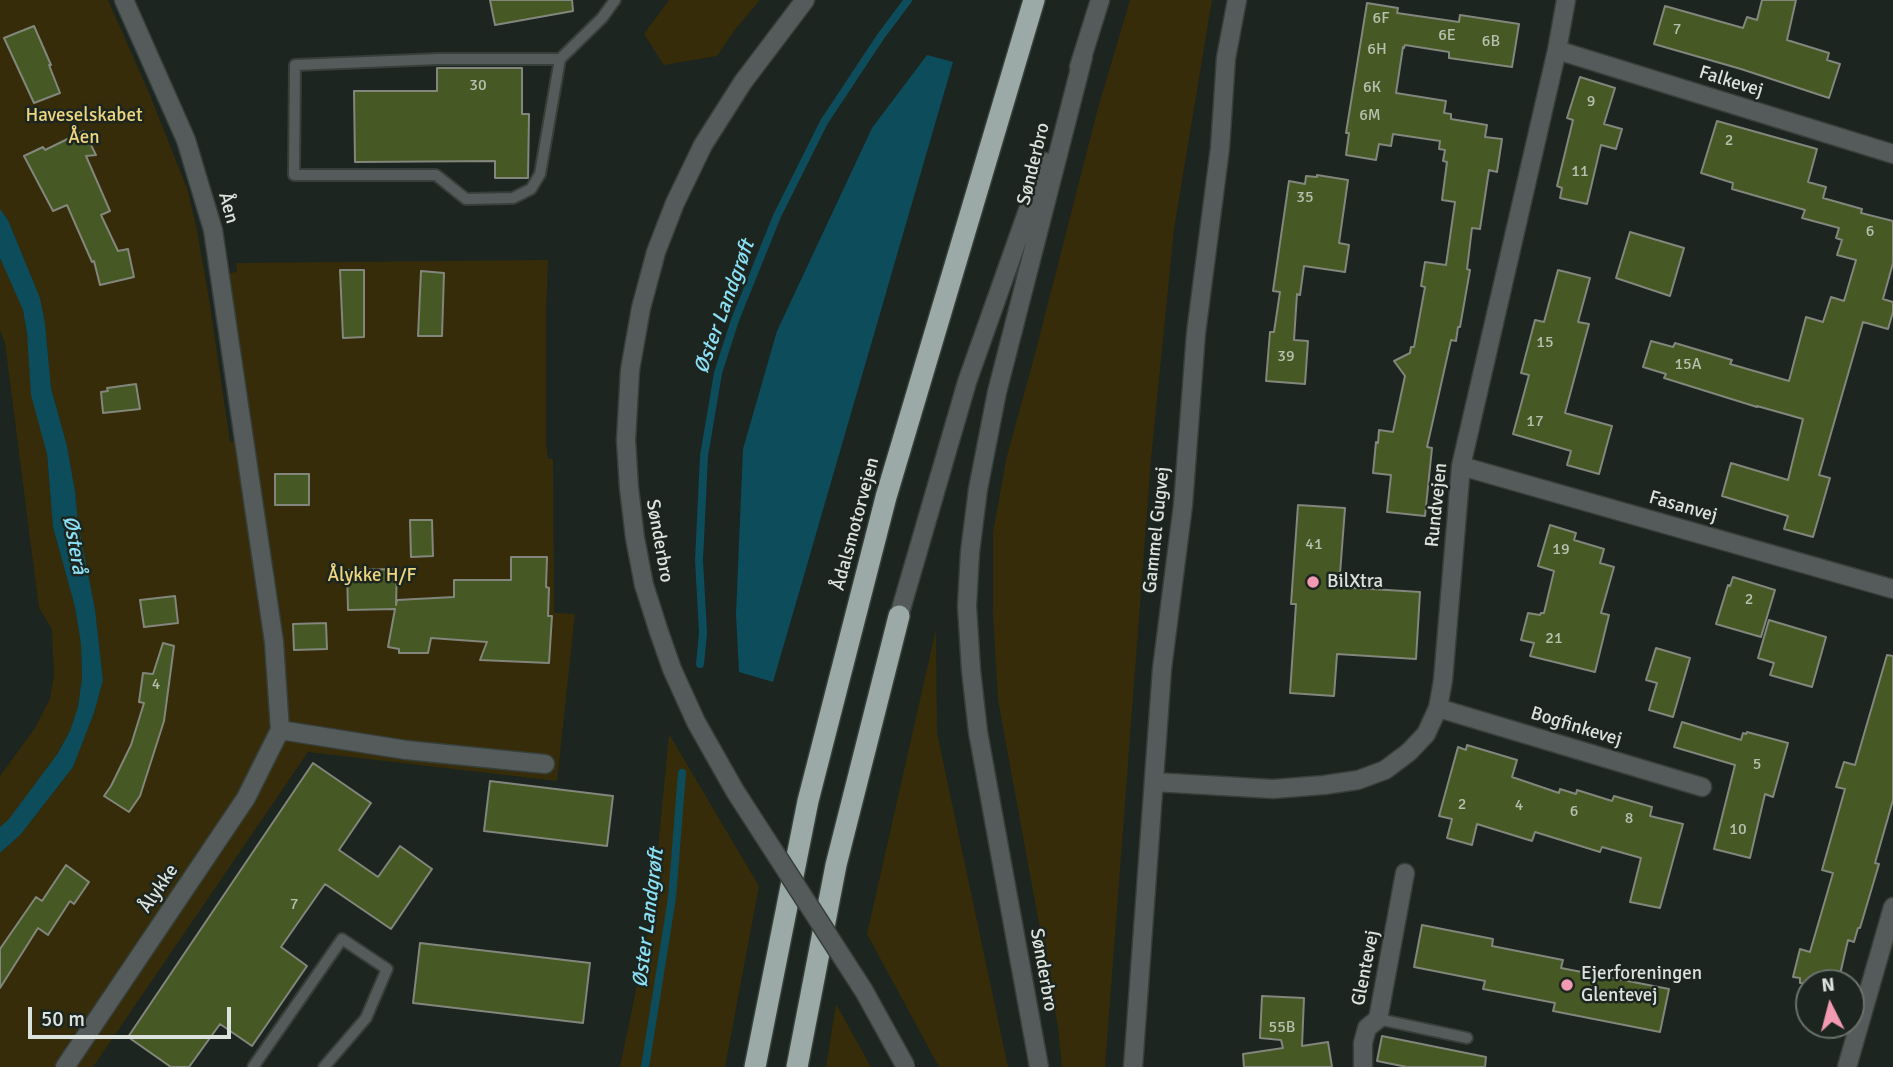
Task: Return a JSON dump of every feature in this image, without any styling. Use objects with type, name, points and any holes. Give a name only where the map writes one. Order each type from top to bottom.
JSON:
[{"type":"highway","name":"Ådalsmotorvejen","points":[[755,1067],[808,801],[886,497],[1034,0]]},
{"type":"highway","points":[[797,1067],[836,864],[899,616]]},
{"type":"street","name":"Åen","points":[[124,0],[186,140],[213,230],[274,642],[280,730]]},
{"type":"street","name":"Sønderbro","points":[[805,0],[743,82],[703,145],[656,252],[641,308],[630,370],[626,440],[629,488],[644,585],[672,669],[696,722],[735,791],[864,991],[906,1067]]},
{"type":"street","name":"Sønderbro","points":[[1039,1067],[978,732],[967,606],[970,552],[978,489],[997,392],[1100,0]]},
{"type":"street","name":"Gammel Gugvej","points":[[1133,1067],[1162,669],[1183,505],[1196,332],[1220,148],[1226,58],[1237,0]]},
{"type":"street","name":"Rundvejen","points":[[1154,782],[1273,789],[1358,780],[1385,769],[1409,752],[1426,734],[1438,708],[1443,680],[1461,466],[1557,50],[1566,0]]},
{"type":"street","name":"Falkevej","points":[[1557,50],[1893,154]]},
{"type":"street","name":"Sønderbro","points":[[899,616],[967,382],[1083,57]]},
{"type":"street","name":"Fasanvej","points":[[1461,466],[1893,589]]},
{"type":"street","name":"Bogfinkevej","points":[[1438,708],[1702,787]]},
{"type":"street","points":[[280,730],[406,750],[545,764]]},
{"type":"street","name":"Ålykke","points":[[65,1067],[246,798],[280,730]]},
{"type":"street","name":"Glentevej","points":[[1363,1067],[1363,1043],[1367,1028],[1378,1019],[1405,873]]},
{"type":"street","points":[[1847,1067],[1893,907]]},
{"type":"lane","points":[[561,59],[438,59],[295,65],[294,175],[436,175],[466,199],[513,198],[531,189],[540,174],[561,59],[602,18],[615,0]]},
{"type":"lane","points":[[253,1067],[342,939],[387,969],[366,1018],[325,1067]]},
{"type":"lane","points":[[1378,1019],[1466,1038]]},
{"type":"green space","name":"Ålykke H/F","points":[[0,0],[108,0],[188,191],[209,299],[230,442],[254,438],[229,273],[237,272],[236,263],[548,260],[546,443],[548,459],[553,459],[554,613],[575,614],[557,781],[308,752],[93,1067],[0,1067],[0,853],[21,834],[73,767],[94,713],[103,680],[95,609],[78,523],[67,446],[51,388],[40,298],[8,220],[0,209]]},
{"type":"green space","points":[[669,0],[760,0],[717,56],[664,65],[644,34]]},
{"type":"green space","points":[[1130,0],[1212,0],[1174,229],[1151,459],[1105,1067],[1062,1067],[1058,1027],[998,700],[993,614],[993,532],[1007,456],[1098,108]]},
{"type":"green space","points":[[0,258],[23,310],[40,425],[47,454],[53,527],[75,607],[81,644],[82,678],[78,707],[70,731],[58,753],[9,820],[0,827],[0,776],[35,728],[50,699],[54,675],[52,629],[39,608],[5,343],[0,330]]},
{"type":"green space","points":[[936,629],[937,733],[1008,1067],[939,1067],[867,934]]},
{"type":"green space","points":[[669,734],[759,886],[725,1067],[620,1067],[652,913]]},
{"type":"green space","points":[[836,1004],[871,1067],[826,1067]]},
{"type":"water","points":[[927,55],[953,62],[773,682],[739,672],[736,614],[743,449],[777,331],[872,128]]},
{"type":"water","name":"Østerå","points":[[0,209],[8,220],[40,298],[51,388],[67,446],[78,523],[95,609],[103,680],[94,713],[73,767],[21,834],[0,853],[0,827],[9,819],[58,753],[70,731],[78,707],[82,678],[81,644],[75,607],[53,527],[47,454],[31,395],[23,310],[0,258]]},
{"type":"building","points":[[490,0],[572,0],[573,11],[495,25]]},
{"type":"building","points":[[1762,0],[1796,0],[1787,40],[1829,53],[1827,60],[1840,64],[1829,98],[1654,44],[1665,6],[1743,28],[1747,17],[1757,20]]},
{"type":"building","points":[[1367,3],[1398,8],[1397,13],[1459,22],[1460,15],[1519,24],[1512,67],[1449,58],[1449,52],[1405,45],[1403,47],[1396,93],[1446,101],[1444,113],[1451,114],[1451,119],[1487,125],[1485,137],[1502,139],[1497,172],[1489,170],[1480,229],[1472,228],[1467,269],[1470,270],[1460,327],[1456,341],[1451,340],[1427,447],[1432,448],[1425,516],[1387,512],[1391,475],[1373,473],[1379,430],[1393,432],[1405,376],[1394,361],[1410,353],[1411,347],[1414,347],[1425,287],[1421,286],[1425,262],[1446,265],[1455,202],[1442,200],[1447,162],[1443,161],[1445,150],[1439,149],[1440,141],[1393,134],[1391,146],[1379,144],[1376,160],[1346,155],[1349,133],[1346,133]]},
{"type":"building","points":[[34,26],[60,93],[34,103],[4,38]]},
{"type":"building","points":[[437,68],[522,68],[522,114],[529,114],[528,178],[495,178],[495,161],[355,162],[354,91],[437,91]]},
{"type":"building","points":[[1580,77],[1615,88],[1604,124],[1622,129],[1616,149],[1601,145],[1587,204],[1560,198],[1562,188],[1557,186],[1573,120],[1567,118]]},
{"type":"building","points":[[1717,121],[1817,149],[1808,182],[1826,187],[1823,198],[1862,209],[1861,213],[1893,221],[1893,263],[1883,299],[1893,302],[1893,312],[1888,329],[1863,322],[1819,475],[1830,478],[1813,537],[1784,529],[1788,516],[1722,496],[1731,463],[1788,480],[1803,419],[1664,378],[1666,374],[1643,367],[1651,341],[1673,347],[1675,343],[1732,360],[1730,364],[1789,381],[1806,317],[1823,322],[1831,297],[1844,301],[1856,260],[1837,255],[1842,240],[1836,238],[1839,228],[1802,218],[1805,210],[1732,189],[1733,183],[1701,173]]},
{"type":"building","points":[[84,131],[96,155],[86,156],[110,211],[101,215],[118,251],[128,249],[134,277],[100,285],[94,261],[92,262],[67,205],[53,211],[24,156],[43,147],[45,150]]},
{"type":"building","points":[[1306,176],[1348,180],[1339,243],[1349,245],[1345,272],[1304,266],[1300,295],[1297,294],[1294,340],[1308,341],[1305,384],[1266,381],[1270,332],[1274,332],[1280,292],[1273,291],[1289,181],[1305,184]]},
{"type":"building","points":[[1630,232],[1684,248],[1670,296],[1616,278]]},
{"type":"building","points":[[340,270],[364,270],[364,337],[343,338]]},
{"type":"building","points":[[1558,270],[1590,278],[1578,322],[1589,324],[1565,413],[1612,426],[1599,474],[1567,465],[1571,451],[1513,434],[1529,375],[1521,373],[1535,320],[1544,322]]},
{"type":"building","points":[[421,271],[444,273],[442,336],[418,336]]},
{"type":"building","points":[[136,384],[140,409],[103,413],[101,392],[108,391],[107,388]]},
{"type":"building","points":[[275,474],[309,474],[309,505],[275,505]]},
{"type":"building","points":[[1298,505],[1345,508],[1339,587],[1420,592],[1416,659],[1337,654],[1334,696],[1290,693],[1296,604],[1291,604]]},
{"type":"building","points":[[410,520],[432,520],[433,556],[411,557]]},
{"type":"building","points":[[1550,525],[1576,533],[1574,540],[1604,549],[1600,563],[1614,567],[1601,613],[1609,615],[1595,672],[1530,656],[1534,643],[1521,640],[1528,613],[1544,613],[1554,571],[1538,566]]},
{"type":"building","points":[[511,557],[547,557],[548,616],[552,616],[549,663],[480,660],[487,642],[431,638],[428,653],[399,653],[399,649],[388,647],[395,609],[348,610],[347,570],[397,569],[396,605],[397,600],[454,597],[454,580],[511,580]]},
{"type":"building","points":[[1733,577],[1775,590],[1761,637],[1716,624]]},
{"type":"building","points":[[175,596],[178,623],[144,627],[140,600]]},
{"type":"building","points":[[1769,620],[1826,637],[1812,687],[1770,675],[1774,663],[1758,658]]},
{"type":"building","points":[[326,623],[327,649],[294,650],[293,624]]},
{"type":"building","points":[[163,643],[174,646],[164,721],[140,796],[129,812],[104,796],[131,745],[144,703],[139,702],[143,673],[153,674]]},
{"type":"building","points":[[1656,648],[1690,658],[1673,717],[1649,710],[1657,683],[1646,680]]},
{"type":"building","points":[[1887,655],[1893,656],[1893,800],[1875,863],[1879,864],[1860,928],[1854,942],[1848,940],[1841,969],[1795,969],[1800,949],[1810,952],[1833,873],[1822,870],[1845,789],[1836,787],[1844,762],[1855,765]]},
{"type":"building","points":[[1682,722],[1741,740],[1743,733],[1747,732],[1788,743],[1773,797],[1765,794],[1750,858],[1714,849],[1735,765],[1674,747]]},
{"type":"building","points":[[1467,745],[1517,760],[1512,777],[1559,793],[1560,789],[1576,794],[1577,790],[1612,801],[1614,796],[1652,807],[1650,816],[1683,824],[1660,908],[1630,902],[1641,858],[1602,847],[1600,852],[1535,832],[1532,841],[1477,824],[1472,845],[1447,838],[1452,819],[1439,816],[1458,747],[1466,750]]},
{"type":"building","points":[[313,763],[371,803],[339,850],[378,877],[400,846],[432,869],[391,929],[325,884],[281,947],[307,966],[252,1046],[220,1024],[189,1067],[171,1067],[128,1037]]},
{"type":"building","points":[[490,781],[613,796],[607,846],[484,831]]},
{"type":"building","points":[[66,865],[89,882],[74,904],[70,901],[48,935],[38,928],[0,988],[0,949],[36,897],[42,901]]},
{"type":"building","name":"Ejerforeningen Glentevej","points":[[1422,925],[1493,939],[1492,946],[1563,960],[1561,968],[1669,989],[1660,1032],[1553,1011],[1555,1003],[1483,989],[1485,981],[1414,967]]},
{"type":"building","points":[[420,943],[590,963],[583,1023],[413,1003]]},
{"type":"building","points":[[1262,996],[1304,998],[1302,1046],[1328,1042],[1332,1067],[1244,1067],[1243,1054],[1283,1048],[1281,1040],[1260,1038]]},
{"type":"building","points":[[1382,1036],[1486,1057],[1485,1067],[1407,1067],[1377,1061]]},
{"type":"waterway","name":"Øster Landgrøft","points":[[700,664],[703,633],[699,560],[704,456],[718,373],[735,320],[777,216],[824,122],[908,0]]},
{"type":"waterway","name":"Øster Landgrøft","points":[[645,1067],[672,898],[682,773]]},
{"type":"place","name":"BilXtra","points":[[1313,582]]},
{"type":"place","name":"Ejerforeningen Glentevej","points":[[1567,985]]},
{"type":"park label","name":"Haveselskabet Åen","points":[[84,127]]}]
